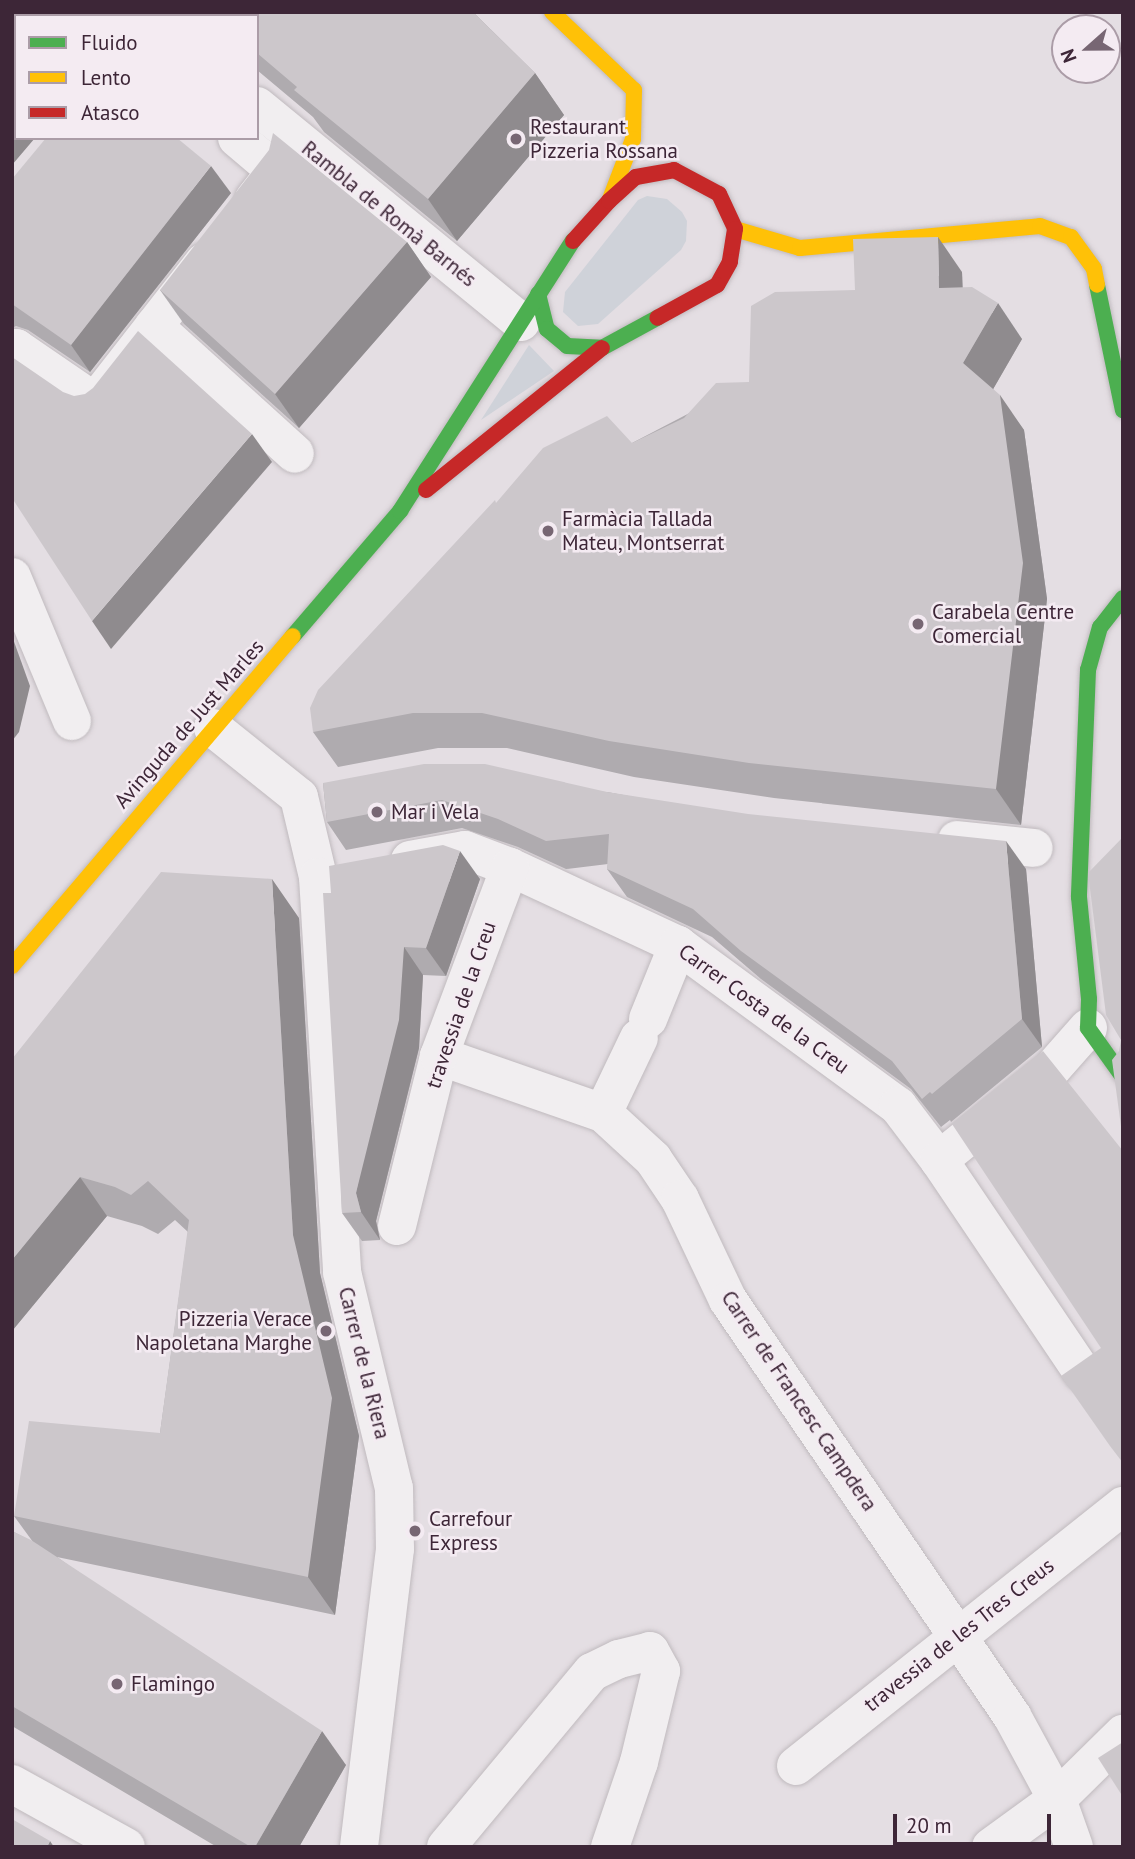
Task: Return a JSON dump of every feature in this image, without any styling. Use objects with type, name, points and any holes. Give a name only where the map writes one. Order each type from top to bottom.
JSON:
[{"type":"street","points":[[552,12],[634,90],[633,139],[609,201]]},
{"type":"street","name":"Rambla de Romà Barnés","points":[[259,107],[530,308]]},
{"type":"street","points":[[12,351],[16,348],[95,402],[276,171],[239,140]]},
{"type":"street","points":[[609,201],[636,177],[674,170],[719,194],[734,229],[800,248],[1040,226],[1071,237],[1094,269],[1123,410]]},
{"type":"street","name":"Avinguda de Just Marles","points":[[12,966],[400,510],[572,243],[609,201]]},
{"type":"street","name":"Avinguda de Just Marles","points":[[400,510],[602,348],[717,285],[730,262],[734,229]]},
{"type":"street","points":[[530,308],[547,329],[567,346],[602,348]]},
{"type":"street","points":[[154,326],[295,454]]},
{"type":"street","points":[[12,577],[72,721]]},
{"type":"street","points":[[1123,598],[1100,627],[1088,670],[1079,897],[1089,999],[1088,1028],[1123,1077]]},
{"type":"street","points":[[214,728],[299,797],[338,789]]},
{"type":"street","name":"Carrer de la Riera","points":[[299,797],[318,877],[342,1272],[394,1488],[395,1549],[359,1847]]},
{"type":"street","points":[[923,836],[1034,848]]},
{"type":"street","name":"Carrer Costa de la Creu","points":[[318,877],[465,850],[510,867],[678,945],[898,1106],[939,1160],[1082,1372]]},
{"type":"street","name":"travessia de la Creu","points":[[397,1226],[439,1056],[510,867]]},
{"type":"street","points":[[603,1113],[644,1028],[678,945]]},
{"type":"street","points":[[939,1160],[1051,1070],[1088,1028]]},
{"type":"street","name":"Carrer de Francesc Campdera","points":[[439,1056],[603,1113],[653,1159],[680,1199],[728,1300],[1012,1716],[1057,1799],[1074,1847]]},
{"type":"street","name":"travessia de les Tres Creus","points":[[796,1766],[1123,1506]]},
{"type":"street","points":[[446,1847],[592,1672],[619,1659],[650,1651],[661,1671],[639,1762],[610,1847]]},
{"type":"street","points":[[991,1847],[1057,1799],[1123,1734]]},
{"type":"street","points":[[12,1784],[126,1847]]},
{"type":"shaded area","points":[[647,196],[667,199],[682,212],[687,221],[686,241],[681,250],[598,324],[578,326],[563,312],[565,292],[638,200]]},
{"type":"shaded area","points":[[529,345],[554,371],[481,420]]},
{"type":"building","points":[[210,12],[473,12],[535,73],[428,199],[294,90],[297,87],[259,55],[259,14]]},
{"type":"building","points":[[14,24],[12,114],[12,27]]},
{"type":"building","points":[[273,133],[407,242],[275,394],[160,290],[269,150]]},
{"type":"building","points":[[44,140],[179,140],[211,166],[71,345],[12,304],[12,179]]},
{"type":"building","points":[[938,237],[939,288],[972,287],[998,303],[963,363],[1000,395],[1023,563],[996,789],[749,763],[609,741],[482,713],[413,713],[313,732],[310,708],[318,690],[495,500],[496,503],[543,448],[607,416],[632,443],[684,418],[716,383],[749,382],[751,306],[775,292],[855,290],[853,239]]},
{"type":"building","points":[[138,331],[252,434],[92,621],[12,498],[12,357],[63,392],[74,396],[85,394],[93,388]]},
{"type":"building","points":[[424,764],[485,764],[607,792],[748,814],[1006,841],[1022,1019],[932,1094],[930,1092],[922,1099],[892,1061],[741,951],[693,909],[607,869],[609,834],[546,841],[498,819],[442,800],[327,822],[323,783]]},
{"type":"building","points":[[1123,837],[1123,1141],[1112,1060],[1119,1051],[1121,1040],[1106,1015],[1088,873]]},
{"type":"building","points":[[443,845],[460,851],[426,948],[404,947],[399,1020],[356,1193],[361,1212],[342,1213],[323,893],[331,893],[329,866]]},
{"type":"building","points":[[161,872],[272,879],[293,1235],[332,1398],[308,1577],[14,1516],[29,1421],[160,1433],[189,1220],[148,1181],[131,1195],[115,1187],[80,1177],[12,1260],[12,1059]]},
{"type":"building","points":[[1043,1051],[1123,1151],[1123,1463],[1061,1376],[1101,1348],[952,1124]]},
{"type":"building","name":"Flamingo","points":[[12,1531],[31,1540],[322,1731],[255,1847],[12,1706]]},
{"type":"building","points":[[1123,1742],[1123,1797],[1098,1758]]},
{"type":"building","points":[[12,1819],[50,1841],[47,1847],[12,1847]]},
{"type":"traffic: fast","points":[[293,636],[400,511],[573,241]]},
{"type":"traffic: fast","points":[[1097,285],[1123,410]]},
{"type":"traffic: fast","points":[[538,294],[547,329],[567,346],[602,348],[657,318]]},
{"type":"traffic: fast","points":[[1123,598],[1100,627],[1088,670],[1079,897],[1089,999],[1088,1028],[1123,1077]]},
{"type":"traffic: slow","points":[[552,12],[634,90],[633,139],[610,199]]},
{"type":"traffic: slow","points":[[735,229],[800,248],[1040,226],[1071,237],[1094,269],[1097,285]]},
{"type":"traffic: slow","points":[[12,966],[293,636]]},
{"type":"traffic: jam","points":[[573,241],[609,201],[636,177],[674,170],[719,194],[735,229],[730,262],[717,285],[657,318]]},
{"type":"traffic: jam","points":[[426,490],[602,348]]},
{"type":"place","name":"Restaurant Pizzeria Rossana","points":[[516,139]]},
{"type":"place","name":"Farmàcia Tallada Mateu, Montserrat","points":[[548,531]]},
{"type":"place","name":"Carabela Centre Comercial","points":[[918,624]]},
{"type":"place","name":"Mar i Vela","points":[[377,812]]},
{"type":"place","name":"Pizzeria Verace Napoletana Marghe","points":[[326,1331]]},
{"type":"place","name":"Carrefour Express","points":[[415,1531]]},
{"type":"place","name":"Flamingo","points":[[117,1684]]}]
